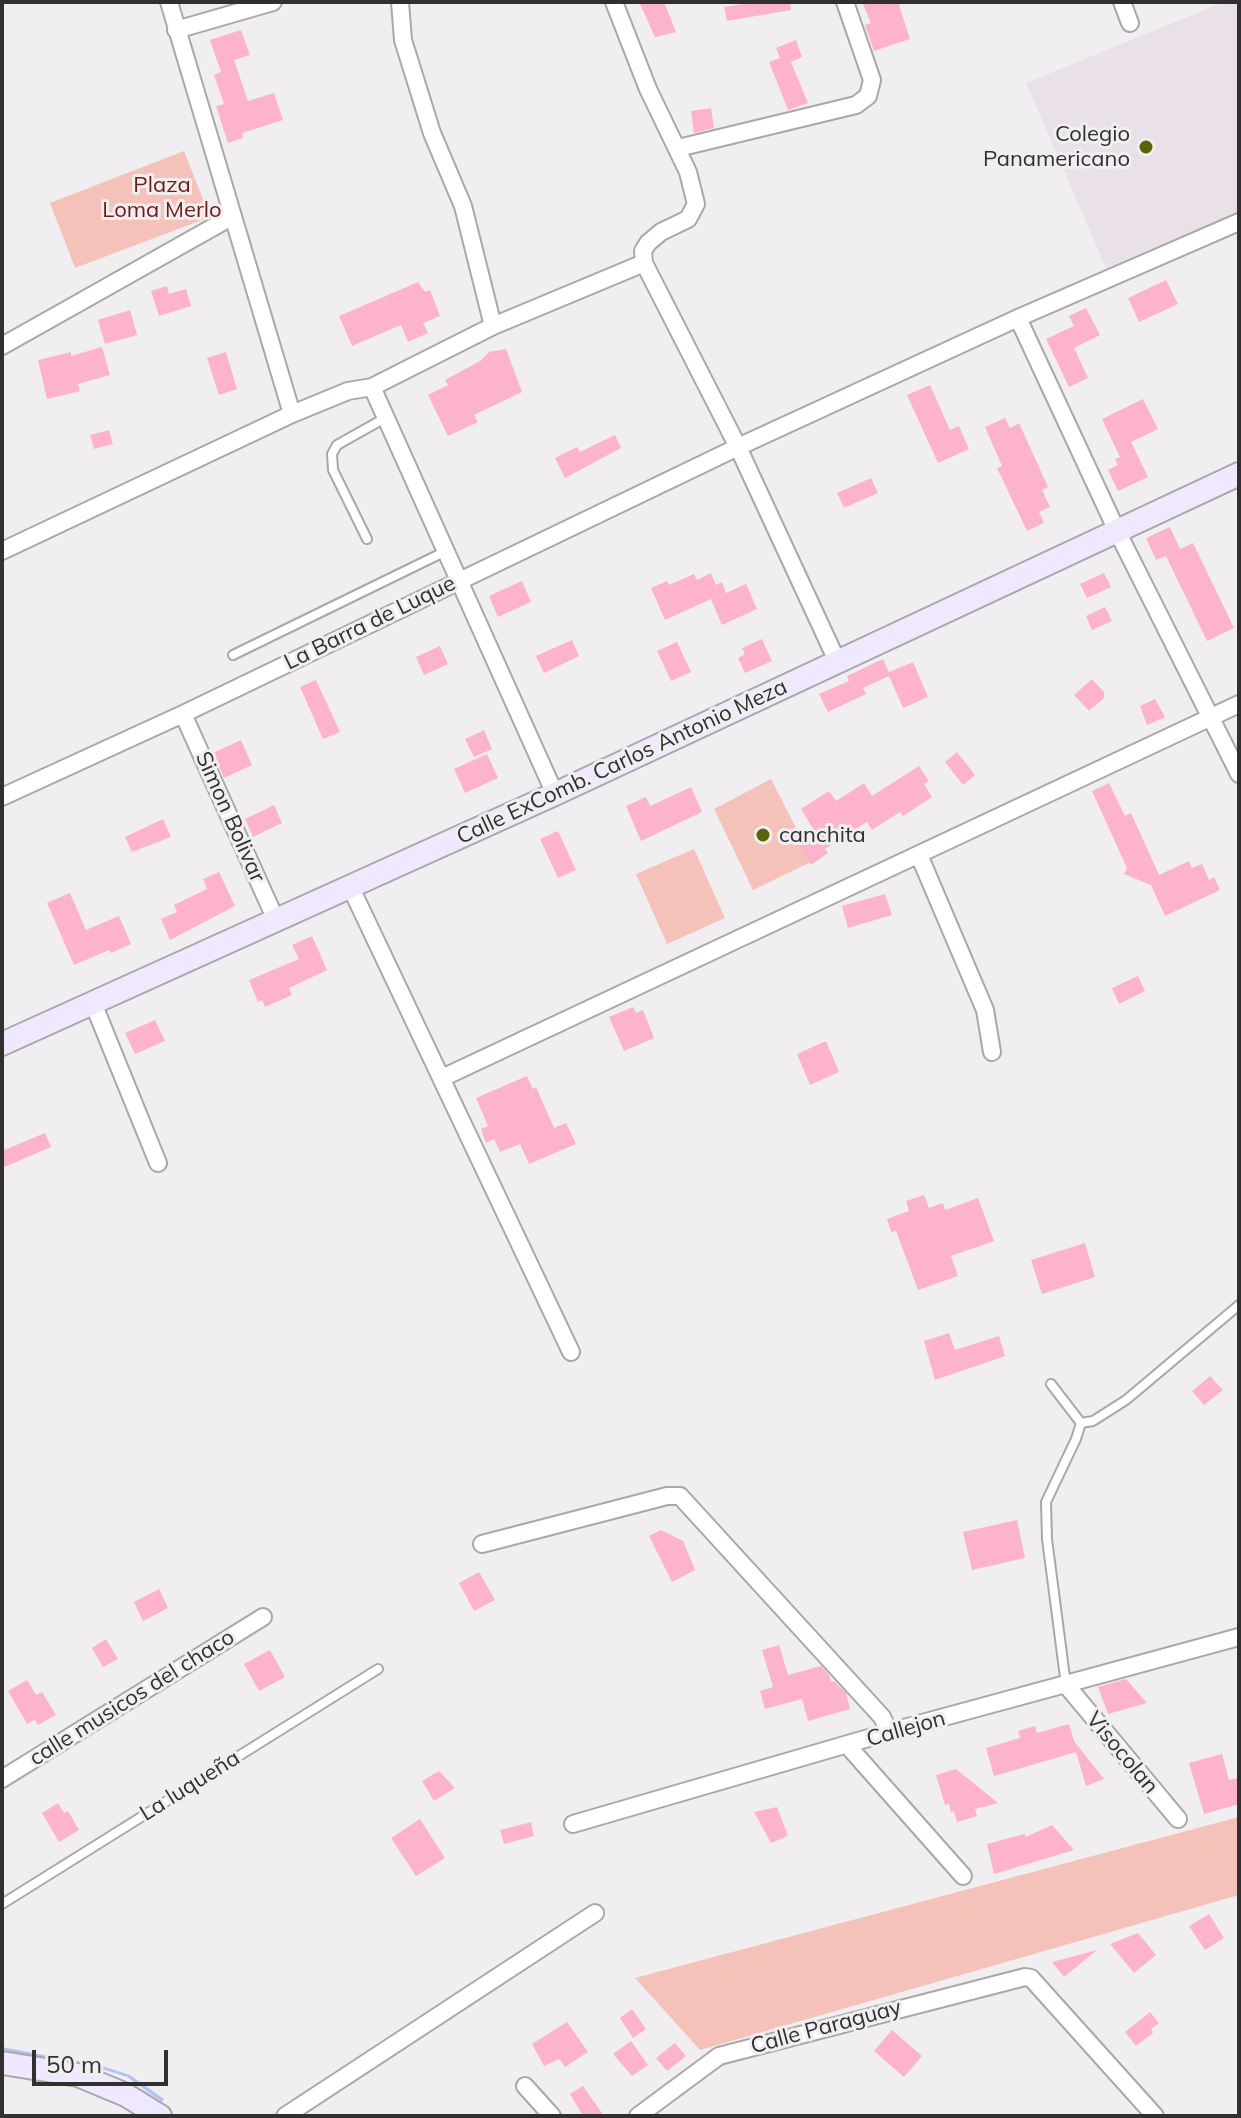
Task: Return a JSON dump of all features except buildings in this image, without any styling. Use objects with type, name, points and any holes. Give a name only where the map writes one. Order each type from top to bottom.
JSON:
[{"type":"street","points":[[169,2],[292,414]]},
{"type":"street","points":[[176,30],[273,2]]},
{"type":"street","points":[[400,2],[403,40],[432,133],[463,206],[493,326]]},
{"type":"street","points":[[614,2],[648,89],[688,172],[696,204],[688,219],[661,232],[648,243],[643,251],[644,263],[738,447],[838,663]]},
{"type":"street","points":[[678,148],[856,105],[868,96],[872,80],[845,2]]},
{"type":"street","points":[[1122,2],[1130,23]]},
{"type":"street","points":[[2,346],[233,216]]},
{"type":"street","name":"La Barra de Luque","points":[[2,797],[183,714],[738,447],[1018,318],[1239,222]]},
{"type":"street","points":[[2,551],[292,414],[348,391],[372,387],[493,326],[644,263]]},
{"type":"street","points":[[1018,318],[1117,531],[1239,773]]},
{"type":"street","points":[[372,387],[555,794]]},
{"type":"street","name":"Calle ExComb. Carlos Antonio Meza","points":[[2,1044],[555,794],[1239,474]]},
{"type":"street","points":[[442,1078],[1239,704]]},
{"type":"street","name":"Simon Bolivar","points":[[183,714],[276,920]]},
{"type":"street","points":[[919,855],[985,1010],[992,1052]]},
{"type":"street","points":[[350,886],[571,1352]]},
{"type":"street","points":[[93,1003],[158,1163]]},
{"type":"street","points":[[482,1544],[667,1496],[680,1496],[882,1717],[889,1732]]},
{"type":"street","name":"calle musicos del chaco","points":[[2,1779],[263,1617]]},
{"type":"street","name":"Callejon","points":[[573,1824],[889,1732],[1239,1637]]},
{"type":"street","name":"Visocolan","points":[[1067,1686],[1178,1819]]},
{"type":"street","points":[[848,1746],[963,1876]]},
{"type":"street","points":[[285,2116],[595,1913]]},
{"type":"street","name":"Calle Paraguay","points":[[638,2116],[719,2056],[1013,1979],[1031,1978],[1155,2116]]},
{"type":"street","points":[[2,2063],[78,2075],[126,2095],[160,2116]]},
{"type":"street","points":[[525,2086],[552,2116]]},
{"type":"lane","points":[[367,539],[333,470],[332,454],[337,445],[385,418]]},
{"type":"lane","points":[[233,655],[444,552]]},
{"type":"lane","points":[[1081,1423],[1093,1421],[1126,1400],[1239,1305]]},
{"type":"lane","points":[[1051,1384],[1081,1423]]},
{"type":"lane","points":[[1067,1686],[1047,1539],[1046,1502],[1081,1423]]},
{"type":"lane","name":"La luqueña","points":[[2,1904],[378,1669]]},
{"type":"shaded area","name":"Colegio Panamericano","points":[[1224,2],[1239,2],[1239,211],[1106,268],[1026,83]]},
{"type":"green space","name":"Plaza Loma Merlo","points":[[184,151],[210,217],[75,268],[50,203]]},
{"type":"green space","name":"canchita","points":[[771,779],[813,861],[753,890],[714,809]]},
{"type":"green space","points":[[694,849],[725,918],[667,944],[636,874]]},
{"type":"green space","points":[[1239,1817],[1239,1895],[700,2050],[635,1978]]},
{"type":"water","points":[[2,2047],[102,2066],[130,2075],[164,2099],[162,2102],[127,2077],[102,2069],[2,2050]]},
{"type":"place","name":"Colegio Panamericano","points":[[1146,147]]},
{"type":"place","name":"canchita","points":[[763,835]]}]
